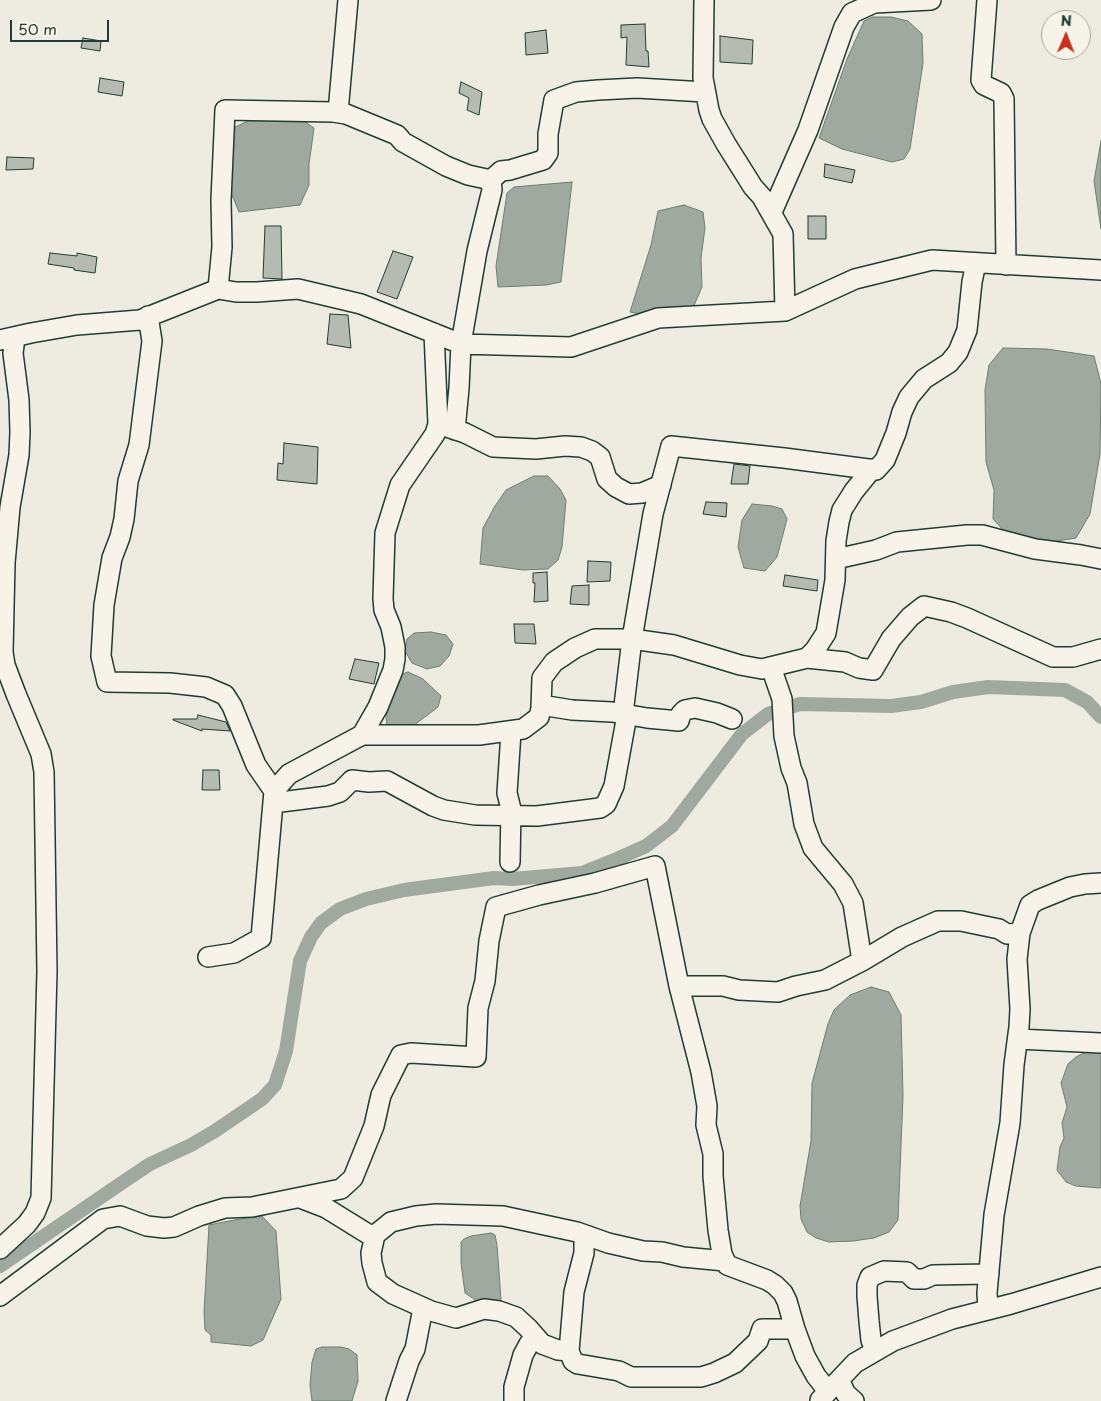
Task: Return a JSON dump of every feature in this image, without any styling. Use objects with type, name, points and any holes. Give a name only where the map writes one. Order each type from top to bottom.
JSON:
[{"type":"street","points":[[338,112],[348,0]]},
{"type":"street","points":[[704,0],[703,78],[712,119],[753,187],[772,212],[783,234],[785,311]]},
{"type":"street","points":[[772,212],[808,130],[844,27],[852,13],[874,3],[931,0]]},
{"type":"street","points":[[987,0],[982,80],[984,85],[1001,93],[1004,99],[1006,264]]},
{"type":"street","points":[[491,180],[501,171],[543,160],[548,153],[548,134],[554,100],[576,92],[598,90],[637,88],[705,92]]},
{"type":"street","points":[[218,289],[222,247],[221,200],[225,110],[338,112],[374,124],[397,135],[403,142],[446,166],[468,175],[491,180]]},
{"type":"street","points":[[362,735],[378,708],[393,670],[395,659],[396,647],[384,610],[383,599],[386,533],[400,485],[435,434],[446,427],[459,388],[461,344],[477,251],[492,190],[491,180]]},
{"type":"street","points":[[0,1249],[27,1224],[41,1198],[47,981],[44,772],[41,754],[16,694],[3,652],[5,563],[10,507],[19,454],[20,432],[19,400],[13,353],[7,339],[68,326],[140,320],[218,289],[236,292],[257,292],[298,289],[361,304],[461,344],[571,347],[658,318],[785,311],[855,279],[932,260],[1101,270]]},
{"type":"street","points":[[273,797],[328,796],[340,792],[352,780],[369,782],[387,781],[413,796],[444,810],[475,815],[537,816],[580,812],[600,808],[606,804],[614,786],[625,715],[632,639],[653,514],[671,446],[876,470],[885,460],[909,397],[924,379],[949,363],[958,352],[967,330],[976,263]]},
{"type":"street","points":[[148,316],[152,341],[138,445],[128,482],[124,519],[112,558],[104,605],[101,656],[107,682],[170,683],[206,688],[225,695],[232,706],[256,764],[273,797]]},
{"type":"street","points":[[434,333],[446,427]]},
{"type":"street","points":[[446,427],[493,447],[536,449],[565,446],[581,447],[592,451],[600,457],[607,479],[616,487],[629,494],[642,493],[661,485]]},
{"type":"street","points":[[806,658],[815,650],[826,633],[834,590],[838,522],[842,510],[854,491],[872,470]]},
{"type":"street","points":[[836,559],[876,550],[897,542],[946,536],[982,535],[1035,549],[1101,559]]},
{"type":"street","points":[[208,957],[234,953],[261,938],[273,797],[289,774],[362,735],[479,735],[524,729],[539,717],[542,705],[542,678],[554,662],[566,653],[595,639],[632,639],[674,645],[762,669],[806,658],[845,662],[859,668],[873,670],[891,639],[910,617],[924,606],[967,618],[1053,657],[1073,657],[1101,649]]},
{"type":"street","points":[[771,667],[782,699],[784,736],[791,768],[797,783],[804,824],[813,848],[843,884],[853,903],[862,961]]},
{"type":"street","points":[[542,705],[572,710],[679,720],[680,714],[685,710],[696,708],[732,719]]},
{"type":"street","points":[[510,862],[510,815],[507,793],[511,732]]},
{"type":"street","points":[[0,1296],[103,1219],[120,1216],[147,1226],[174,1227],[199,1216],[225,1208],[252,1207],[341,1189],[353,1178],[374,1126],[382,1095],[400,1055],[411,1053],[476,1058],[478,1008],[486,981],[489,941],[496,907],[539,895],[595,884],[656,866],[679,986],[701,1072],[707,1106],[706,1125],[714,1163],[713,1176],[719,1236],[725,1261],[727,1264],[759,1276],[775,1285],[787,1301],[805,1356],[816,1376],[829,1391],[846,1394],[854,1401]]},
{"type":"street","points":[[988,1309],[989,1274],[998,1188],[1010,1123],[1014,1065],[1018,1039],[1020,1009],[1017,952],[1020,933],[1030,905],[1038,900],[1070,887],[1101,883]]},
{"type":"street","points":[[679,986],[723,986],[739,990],[778,992],[824,980],[862,961],[902,937],[938,921],[961,921],[999,929],[1007,934],[1020,933]]},
{"type":"street","points":[[1018,1039],[1101,1043]]},
{"type":"street","points":[[300,1198],[326,1208],[362,1231],[375,1235]]},
{"type":"street","points":[[569,1352],[542,1344],[516,1317],[499,1311],[484,1310],[456,1318],[423,1308],[393,1294],[377,1282],[371,1253],[375,1235],[391,1222],[416,1216],[445,1214],[503,1216],[577,1232],[584,1236],[643,1251],[662,1252],[683,1258],[725,1261]]},
{"type":"street","points":[[584,1236],[584,1253],[574,1292],[569,1352],[573,1361],[578,1364],[620,1371],[631,1377],[701,1377],[735,1363],[758,1341],[762,1329],[795,1329]]},
{"type":"street","points":[[876,1351],[871,1340],[869,1321],[867,1285],[870,1277],[884,1271],[907,1272],[914,1279],[924,1280],[933,1275],[989,1274]]},
{"type":"street","points":[[829,1391],[855,1363],[893,1340],[952,1318],[1101,1277]]},
{"type":"street","points":[[396,1401],[415,1349],[423,1308]]},
{"type":"street","points":[[514,1401],[514,1388],[523,1354],[536,1337]]},
{"type":"shaded area","points":[[873,17],[891,17],[908,21],[922,34],[923,63],[910,149],[904,159],[892,162],[842,149],[819,138],[847,59],[864,21]]},
{"type":"shaded area","points":[[295,115],[314,128],[309,164],[309,185],[300,205],[239,212],[227,183],[227,157],[235,127],[259,116]]},
{"type":"shaded area","points":[[1101,141],[1101,229],[1094,181]]},
{"type":"shaded area","points":[[572,182],[561,282],[546,285],[498,287],[496,266],[507,193],[514,187]]},
{"type":"shaded area","points":[[684,205],[703,212],[705,228],[701,258],[702,287],[693,308],[646,315],[630,312],[651,245],[658,211]]},
{"type":"shaded area","points":[[1003,348],[1047,349],[1094,356],[1101,384],[1100,454],[1090,514],[1076,538],[1044,543],[1006,533],[993,519],[994,490],[986,462],[985,390],[989,365]]},
{"type":"shaded area","points":[[534,476],[548,476],[560,489],[566,500],[562,547],[558,560],[548,569],[523,570],[480,564],[483,528],[495,506],[506,490]]},
{"type":"shaded area","points":[[752,504],[782,509],[787,519],[777,557],[765,571],[744,568],[738,547],[742,520]]},
{"type":"shaded area","points":[[431,632],[446,635],[453,644],[449,656],[440,666],[427,669],[412,663],[405,651],[407,639],[414,633]]},
{"type":"shaded area","points":[[408,672],[423,679],[441,696],[438,707],[409,729],[387,726],[386,716],[397,676]]},
{"type":"shaded area","points":[[871,987],[889,992],[901,1015],[903,1096],[898,1220],[889,1232],[874,1238],[829,1242],[816,1238],[807,1232],[801,1219],[800,1206],[811,1141],[812,1083],[828,1024],[834,1010],[850,995]]},
{"type":"shaded area","points":[[1090,1050],[1101,1051],[1100,1188],[1076,1186],[1066,1182],[1057,1170],[1060,1147],[1064,1138],[1062,1123],[1067,1107],[1061,1083],[1068,1064],[1076,1057]]},
{"type":"shaded area","points":[[262,1216],[276,1231],[281,1299],[263,1340],[251,1346],[211,1342],[211,1335],[205,1330],[204,1312],[209,1225]]},
{"type":"shaded area","points":[[491,1233],[495,1235],[497,1245],[501,1300],[490,1303],[477,1301],[465,1293],[461,1263],[461,1242],[471,1236]]},
{"type":"shaded area","points":[[322,1347],[341,1347],[349,1349],[357,1355],[358,1381],[352,1401],[312,1401],[310,1385],[312,1362],[316,1349]]},
{"type":"building","points":[[645,24],[646,51],[648,51],[649,67],[626,65],[627,37],[621,38],[621,25]]},
{"type":"building","points":[[546,30],[548,53],[526,55],[525,33]]},
{"type":"building","points":[[720,36],[753,40],[752,64],[720,62]]},
{"type":"building","points":[[83,38],[101,41],[100,51],[81,48]]},
{"type":"building","points":[[100,78],[124,82],[122,96],[98,92]]},
{"type":"building","points":[[461,82],[482,92],[479,115],[467,110],[469,98],[459,93]]},
{"type":"building","points":[[7,157],[34,158],[33,169],[6,170]]},
{"type":"building","points":[[825,164],[855,170],[852,183],[824,177]]},
{"type":"building","points":[[808,216],[826,216],[826,239],[808,239]]},
{"type":"building","points":[[265,226],[281,226],[282,279],[263,278]]},
{"type":"building","points":[[393,251],[413,257],[397,299],[377,292]]},
{"type":"building","points":[[50,253],[77,256],[77,253],[97,257],[95,273],[48,264]]},
{"type":"building","points":[[330,314],[348,315],[351,348],[327,344]]},
{"type":"building","points":[[284,443],[318,447],[317,484],[277,480],[278,463],[283,464]]},
{"type":"building","points":[[734,464],[750,466],[748,484],[731,484]]},
{"type":"building","points":[[706,502],[727,503],[726,517],[703,514]]},
{"type":"building","points":[[588,561],[611,562],[610,581],[587,582]]},
{"type":"building","points":[[547,572],[548,601],[534,602],[535,583],[533,583],[533,573]]},
{"type":"building","points":[[785,575],[818,580],[817,591],[783,586]]},
{"type":"building","points":[[589,585],[589,605],[570,604],[572,586]]},
{"type":"building","points":[[514,624],[534,624],[536,644],[515,643]]},
{"type":"building","points":[[355,659],[379,663],[374,684],[349,679]]},
{"type":"building","points":[[198,715],[226,722],[230,731],[202,729],[202,731],[173,720],[197,719]]},
{"type":"building","points":[[203,770],[219,770],[220,790],[202,790]]},
{"type":"waterway","points":[[0,1266],[150,1164],[191,1145],[262,1099],[275,1085],[286,1051],[300,961],[311,937],[321,923],[340,909],[366,899],[404,890],[494,878],[512,879],[582,873],[617,859],[646,846],[672,826],[742,734],[768,714],[800,704],[891,706],[921,702],[953,692],[988,687],[1065,690],[1087,702],[1101,717]]}]
